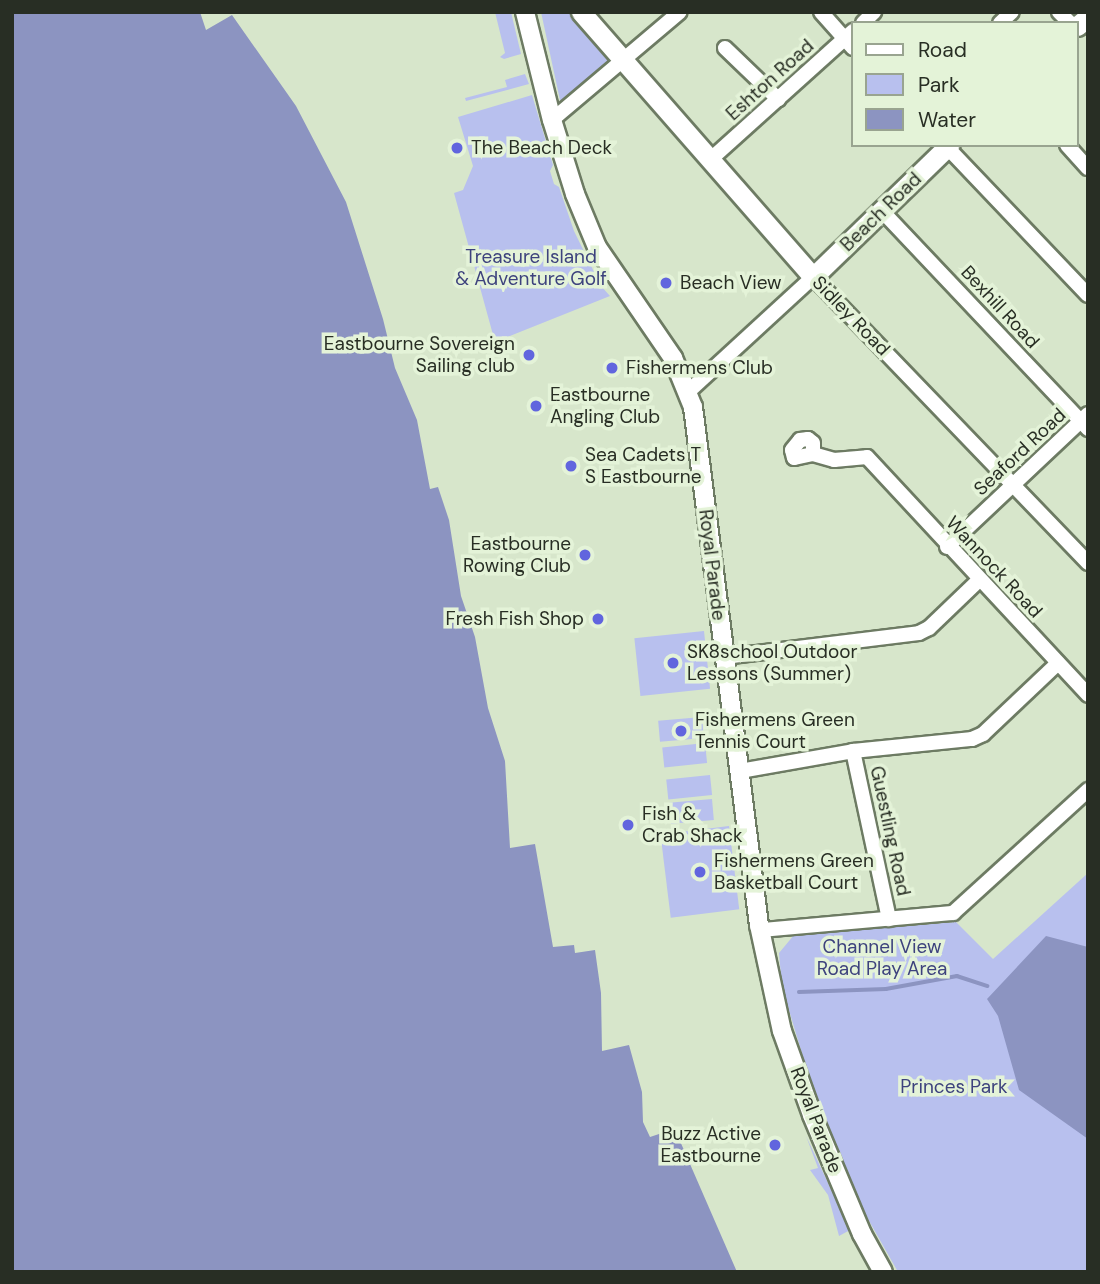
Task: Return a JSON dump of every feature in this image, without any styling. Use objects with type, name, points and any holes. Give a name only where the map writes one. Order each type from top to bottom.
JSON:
[{"type":"main road","points":[[581,12],[622,61]]},
{"type":"main road","name":"Sidley Road","points":[[622,61],[712,158],[813,277]]},
{"type":"main road","name":"Beach Road","points":[[813,277],[883,212],[946,147]]},
{"type":"street","name":"Royal Parade","points":[[525,12],[552,120],[575,194],[597,247],[673,358],[689,391],[762,930],[782,1031],[812,1115],[862,1234],[883,1272]]},
{"type":"street","points":[[552,120],[679,12]]},
{"type":"street","points":[[821,12],[850,40]]},
{"type":"street","name":"Eshton Road","points":[[712,158],[850,40]]},
{"type":"street","points":[[725,48],[778,99]]},
{"type":"street","points":[[948,147],[1088,295]]},
{"type":"street","points":[[1069,147],[1088,168]]},
{"type":"street","name":"Bexhill Road","points":[[883,212],[1085,421]]},
{"type":"street","name":"Beach Road","points":[[689,391],[813,277]]},
{"type":"street","name":"Sidley Road","points":[[813,277],[1088,563]]},
{"type":"street","name":"Seaford Road","points":[[947,547],[1085,421]]},
{"type":"street","name":"Wannock Road","points":[[813,454],[834,460],[867,457],[947,547],[1088,695]]},
{"type":"street","points":[[724,657],[919,633],[929,628],[979,580]]},
{"type":"street","points":[[740,771],[853,751],[972,739],[983,734],[1058,663]]},
{"type":"street","name":"Guestling Road","points":[[853,751],[889,919]]},
{"type":"street","points":[[762,930],[953,913],[1088,790]]},
{"type":"green space","points":[[495,12],[511,12],[521,54],[504,59],[500,57],[505,53]]},
{"type":"green space","points":[[541,12],[568,12],[612,64],[565,101],[560,100]]},
{"type":"green space","points":[[525,74],[529,84],[466,101],[465,98],[507,87],[505,80]]},
{"type":"green space","name":"Treasure Island & Adventure Golf","points":[[532,95],[553,165],[550,171],[554,184],[559,187],[574,231],[601,286],[610,296],[495,342],[454,193],[463,190],[473,166],[458,117]]},
{"type":"green space","name":"SK8school Outdoor Lessons (Summer)","points":[[704,631],[710,689],[640,696],[634,638]]},
{"type":"green space","name":"Fishermens Green Tennis Court","points":[[702,717],[704,738],[660,742],[658,721]]},
{"type":"green space","name":"Fishermens Green Tennis Court","points":[[705,743],[707,763],[664,767],[662,747]]},
{"type":"green space","name":"Fishermens Green Tennis Court","points":[[710,775],[712,795],[668,799],[666,780]]},
{"type":"green space","name":"Fishermens Green Tennis Court","points":[[712,799],[714,820],[671,824],[669,803]]},
{"type":"green space","name":"Fishermens Green Basketball Court","points":[[729,826],[739,909],[671,918],[661,834]]},
{"type":"green space","name":"Princes Park","points":[[1088,873],[1088,1272],[898,1272],[868,1219],[819,1110],[782,987],[779,953],[794,935],[956,922],[993,959]]},
{"type":"green space","points":[[806,1136],[850,1230],[839,1236],[828,1195],[810,1170],[818,1168]]},
{"type":"water","points":[[12,12],[200,12],[206,30],[232,15],[296,106],[346,202],[383,319],[395,368],[417,420],[430,489],[438,487],[449,520],[461,596],[475,637],[488,708],[505,761],[510,848],[535,844],[553,947],[574,945],[575,953],[595,950],[601,993],[602,1051],[629,1045],[642,1092],[643,1122],[650,1137],[671,1130],[680,1141],[737,1272],[12,1272]]},
{"type":"water","points":[[1046,936],[1088,947],[1088,1139],[1019,1090],[998,1016],[987,999]]},
{"type":"waterway","points":[[799,992],[886,989],[957,976],[987,986]]},
{"type":"place","name":"The Beach Deck","points":[[457,148]]},
{"type":"place","name":"Beach View","points":[[666,283]]},
{"type":"place","name":"Eastbourne Sovereign Sailing club","points":[[529,355]]},
{"type":"place","name":"Fishermens Club","points":[[612,368]]},
{"type":"place","name":"Eastbourne Angling Club","points":[[536,406]]},
{"type":"place","name":"Sea Cadets T S Eastbourne","points":[[571,466]]},
{"type":"place","name":"Eastbourne Rowing Club","points":[[585,555]]},
{"type":"place","name":"Fresh Fish Shop","points":[[598,619]]},
{"type":"place","name":"SK8school Outdoor Lessons (Summer)","points":[[673,663]]},
{"type":"place","name":"Fishermens Green Tennis Court","points":[[681,731]]},
{"type":"place","name":"Fish & Crab Shack","points":[[628,825]]},
{"type":"place","name":"Fishermens Green Basketball Court","points":[[700,872]]},
{"type":"place","name":"Buzz Active Eastbourne","points":[[775,1145]]},
{"type":"park label","name":"Channel View Road Play Area","points":[[882,958]]}]
